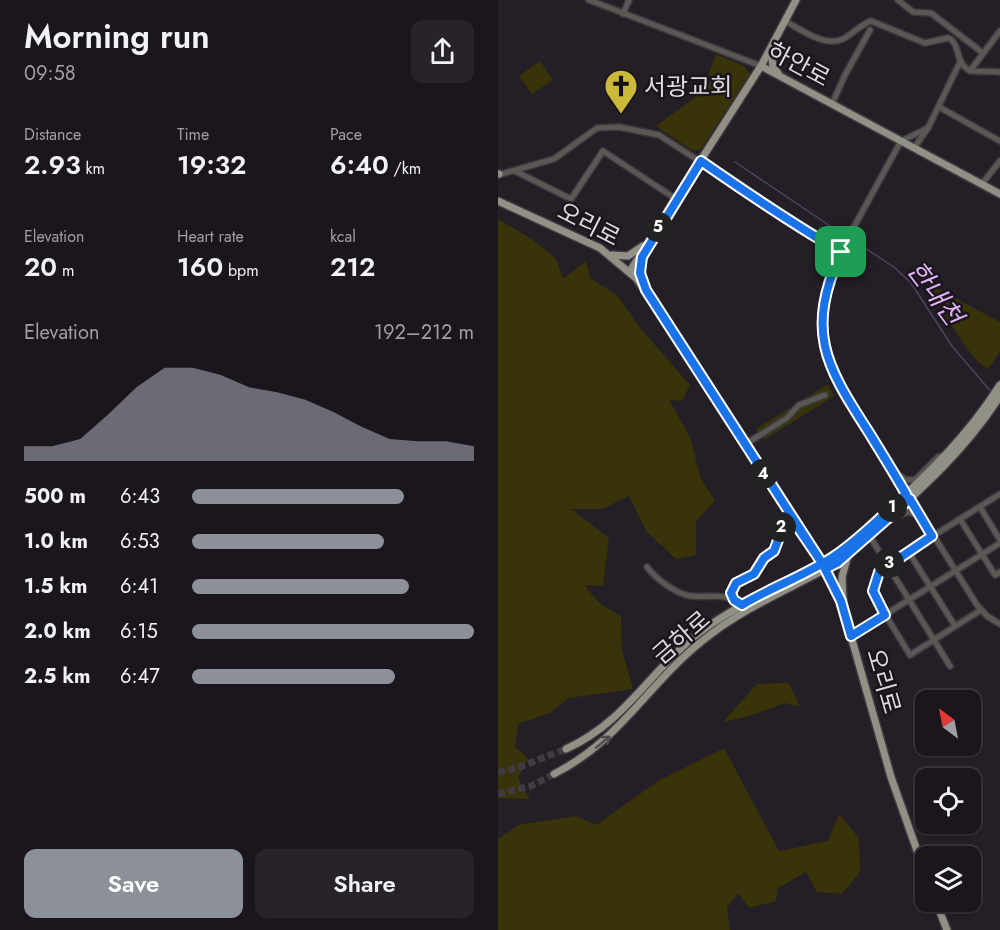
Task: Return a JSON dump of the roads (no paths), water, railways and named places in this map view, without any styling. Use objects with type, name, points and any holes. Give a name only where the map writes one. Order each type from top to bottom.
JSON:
[{"type":"main road","points":[[630,271],[761,66],[796,0]]},
{"type":"main road","points":[[771,48],[773,67],[782,77]]},
{"type":"main road","name":"하안로","points":[[761,66],[1000,194]]},
{"type":"main road","name":"오리로","points":[[498,201],[612,255],[646,290],[823,566],[843,606],[891,777],[915,846]]},
{"type":"main road","points":[[612,255],[628,256],[648,243]]},
{"type":"main road","points":[[646,290],[640,266],[648,243]]},
{"type":"main road","name":"금하로","points":[[566,749],[592,735],[614,719],[694,637],[742,605],[823,566],[908,496],[967,442],[991,405],[999,386]]},
{"type":"main road","name":"금하로","points":[[554,774],[574,764],[609,737],[671,669],[713,633],[849,552],[884,522],[1000,396]]},
{"type":"main road","points":[[843,606],[842,576],[849,552]]},
{"type":"main road","points":[[940,912],[947,930]]},
{"type":"street","name":"하안로","points":[[589,0],[761,66]]},
{"type":"street","points":[[622,14],[629,0]]},
{"type":"street","points":[[898,0],[913,12],[931,13],[983,53]]},
{"type":"street","points":[[785,21],[814,37],[830,41],[844,38],[871,21],[926,44],[948,38],[955,43],[960,62],[970,71],[1000,72]]},
{"type":"street","points":[[832,104],[844,75],[870,30]]},
{"type":"street","points":[[970,71],[1000,31]]},
{"type":"street","points":[[994,39],[1000,44]]},
{"type":"street","points":[[914,148],[928,128],[960,62]]},
{"type":"street","points":[[939,107],[1000,141]]},
{"type":"street","points":[[498,175],[554,159],[597,128],[606,126],[652,132],[759,198],[785,219],[808,230],[841,252]]},
{"type":"street","points":[[928,128],[901,141],[844,245],[827,283],[824,301],[827,357],[834,376],[954,572],[981,610],[1000,624]]},
{"type":"street","points":[[515,171],[571,200],[603,151],[676,199]]},
{"type":"street","points":[[982,184],[1000,161]]},
{"type":"street","points":[[744,445],[787,418],[799,405],[825,395]]},
{"type":"street","points":[[892,471],[906,480],[915,480],[938,457],[948,453]]},
{"type":"street","points":[[981,610],[910,655],[876,601],[873,586],[879,572],[887,564],[1000,494]]},
{"type":"street","points":[[851,636],[1000,541],[980,507]]},
{"type":"street","points":[[884,522],[908,512],[920,516]]},
{"type":"street","points":[[734,600],[732,588],[740,580],[754,574],[764,558],[774,551],[788,513]]},
{"type":"street","points":[[960,519],[995,575],[1000,572]]},
{"type":"street","points":[[869,535],[950,666]]},
{"type":"street","points":[[908,551],[955,626]]},
{"type":"street","points":[[647,567],[652,574],[681,594],[693,597],[721,595],[742,605]]},
{"type":"waterway","name":"한내천","points":[[735,162],[845,236]]},
{"type":"waterway","name":"한내천","points":[[850,238],[895,268],[911,283],[952,346],[992,393]]},
{"type":"tunnel","points":[[498,772],[517,768],[566,749]]},
{"type":"tunnel","points":[[498,794],[531,786],[554,774]]},
{"type":"place","name":"서광교회","points":[[621,115]]}]
